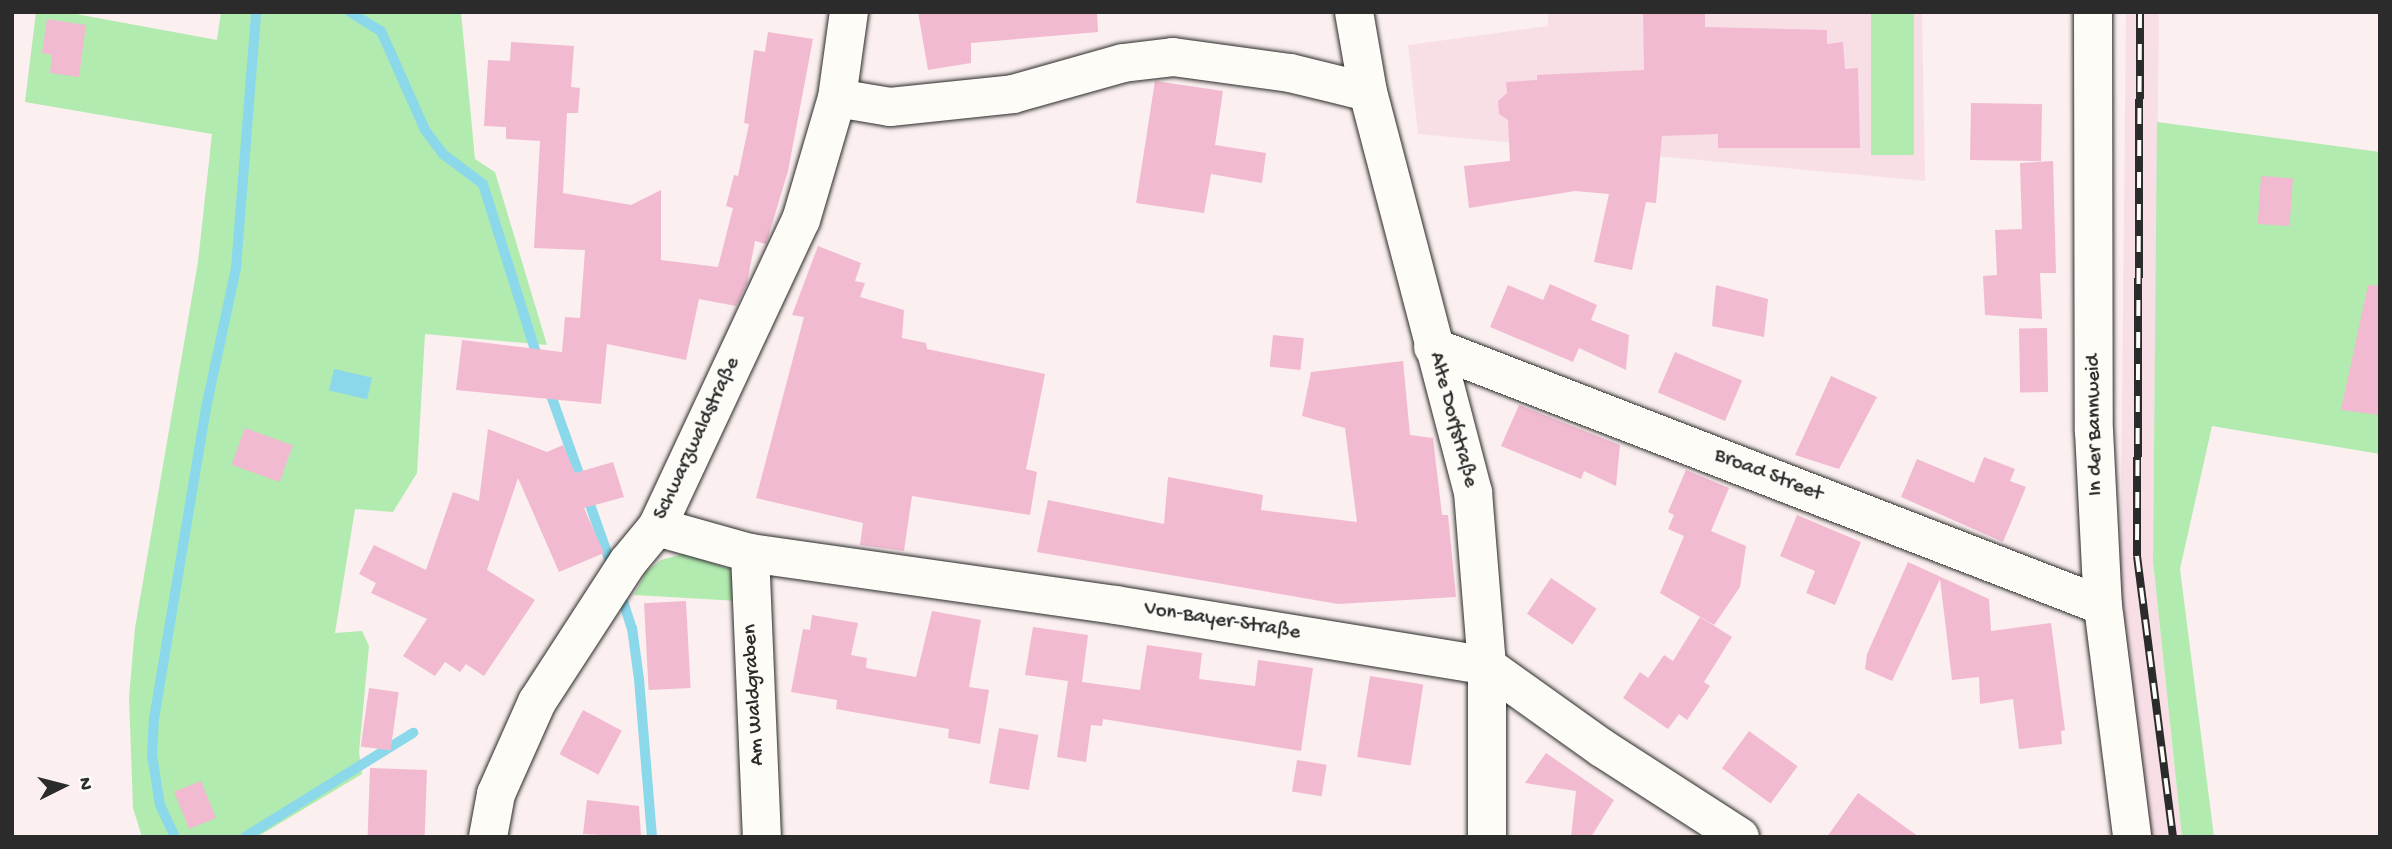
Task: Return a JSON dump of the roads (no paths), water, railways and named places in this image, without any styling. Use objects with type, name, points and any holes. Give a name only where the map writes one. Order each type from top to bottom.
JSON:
[{"type":"street","name":"Schwarzwaldstraße","points":[[488,837],[496,794],[537,702],[628,562],[657,527],[801,220],[837,98],[849,12]]},
{"type":"street","name":"Alte Dorfstraße","points":[[1354,12],[1368,92],[1473,492],[1487,666],[1487,837]]},
{"type":"street","name":"In der Bannweid","points":[[2093,12],[2094,431],[2103,606],[2132,837]]},
{"type":"street","points":[[837,98],[890,107],[1013,94],[1123,63],[1173,57],[1290,73],[1368,92]]},
{"type":"street","name":"Broad Street","points":[[1433,347],[2103,606]]},
{"type":"street","name":"Von-Bayer-Straße","points":[[657,527],[750,553],[1102,603],[1487,666],[1602,748],[1740,837]]},
{"type":"street","name":"Am Waldgraben","points":[[750,553],[762,837]]},
{"type":"water","points":[[334,369],[372,378],[367,399],[329,390]]},
{"type":"waterway","points":[[175,837],[160,805],[152,755],[154,719],[206,408],[236,268],[256,12]]},
{"type":"waterway","points":[[350,12],[381,31],[425,130],[443,154],[483,184],[538,360]]},
{"type":"waterway","points":[[548,387],[582,482]]},
{"type":"waterway","points":[[587,496],[612,567]]},
{"type":"waterway","points":[[620,592],[632,628],[639,679],[652,837]]},
{"type":"waterway","points":[[245,837],[413,733]]},
{"type":"railway","points":[[2140,12],[2137,556],[2173,837]]}]
